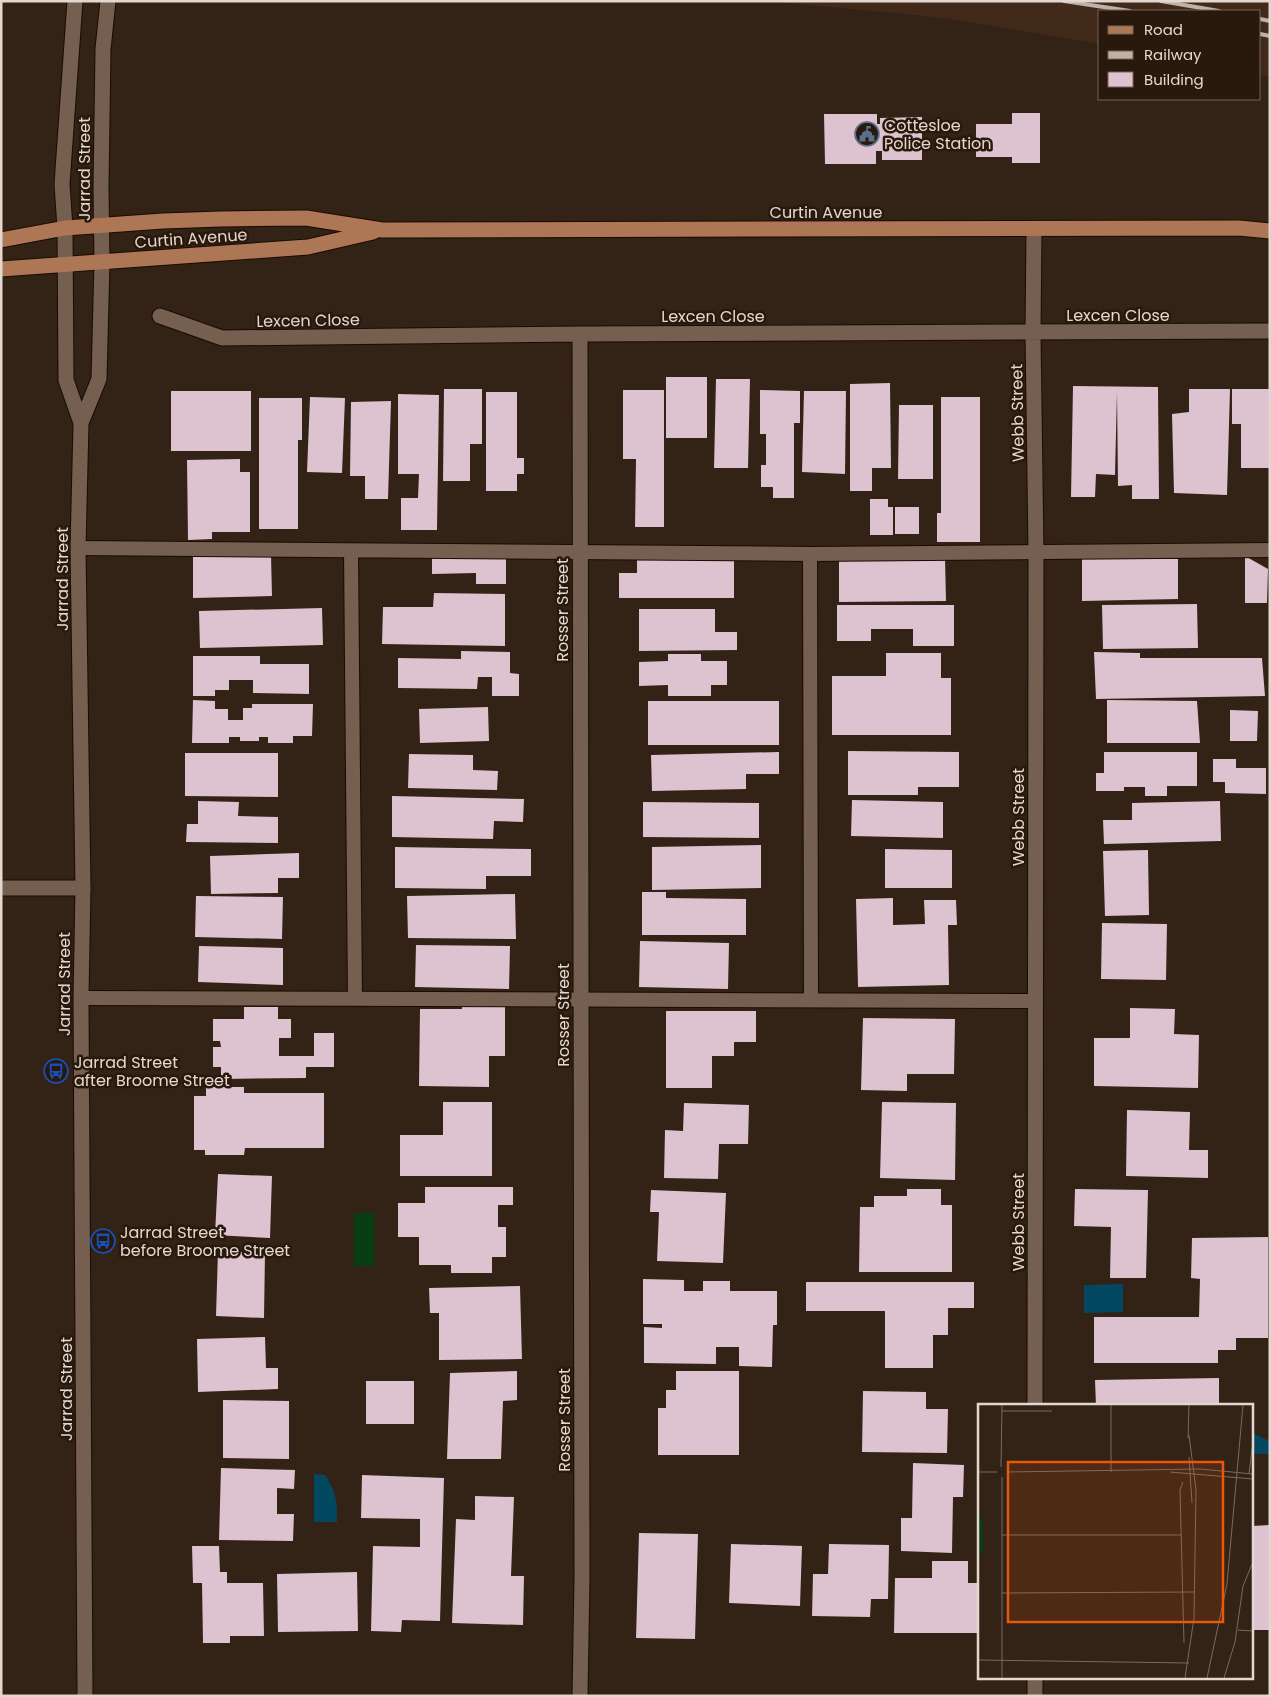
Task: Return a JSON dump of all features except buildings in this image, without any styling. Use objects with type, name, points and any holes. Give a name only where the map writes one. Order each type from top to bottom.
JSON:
[{"type":"main road","name":"Curtin Avenue","points":[[1,240],[65,228],[163,221],[306,218],[382,230],[1239,228],[1270,231]]},
{"type":"main road","name":"Curtin Avenue","points":[[1,269],[308,247],[382,230]]},
{"type":"street","name":"Jarrad Street","points":[[75,1],[62,184],[65,228],[66,380],[81,423],[78,548],[83,888],[81,998],[85,1696]]},
{"type":"street","name":"Jarrad Street","points":[[81,423],[99,379],[102,262],[103,49],[108,1]]},
{"type":"street","name":"Webb Street","points":[[1034,229],[1033,333],[1036,552],[1035,1404]]},
{"type":"street","name":"Lexcen Close","points":[[160,316],[222,338],[580,334],[1270,331]]},
{"type":"street","name":"Rosser Street","points":[[580,334],[582,1578],[580,1696]]},
{"type":"street","points":[[1,888],[83,888]]},
{"type":"street","points":[[1035,1680],[1035,1696]]},
{"type":"lane","points":[[78,548],[810,554],[1270,550]]},
{"type":"lane","points":[[351,551],[355,999]]},
{"type":"lane","points":[[810,554],[811,999]]},
{"type":"lane","points":[[81,998],[1035,1000]]},
{"type":"shaded area","points":[[768,1],[1270,1],[1270,77],[1261,75],[1261,10],[1098,10],[1098,44],[946,18]]},
{"type":"green space","points":[[354,1213],[374,1213],[374,1266],[354,1266]]},
{"type":"water","points":[[1123,1284],[1123,1312],[1084,1313],[1084,1285]]},
{"type":"water","points":[[1254,1434],[1270,1441],[1270,1454],[1254,1454]]},
{"type":"water","points":[[314,1474],[325,1475],[332,1487],[336,1503],[337,1522],[314,1522]]},
{"type":"railway","points":[[1064,1],[1123,10]]},
{"type":"railway","points":[[1161,1],[1213,10]]},
{"type":"railway","points":[[1261,19],[1270,21]]},
{"type":"railway","points":[[1261,34],[1270,36]]},
{"type":"place","name":"Cottesloe Police Station","points":[[867,134]]},
{"type":"place","name":"Jarrad Street after Broome Street","points":[[56,1071]]},
{"type":"place","name":"Jarrad Street before Broome Street","points":[[103,1241]]}]
